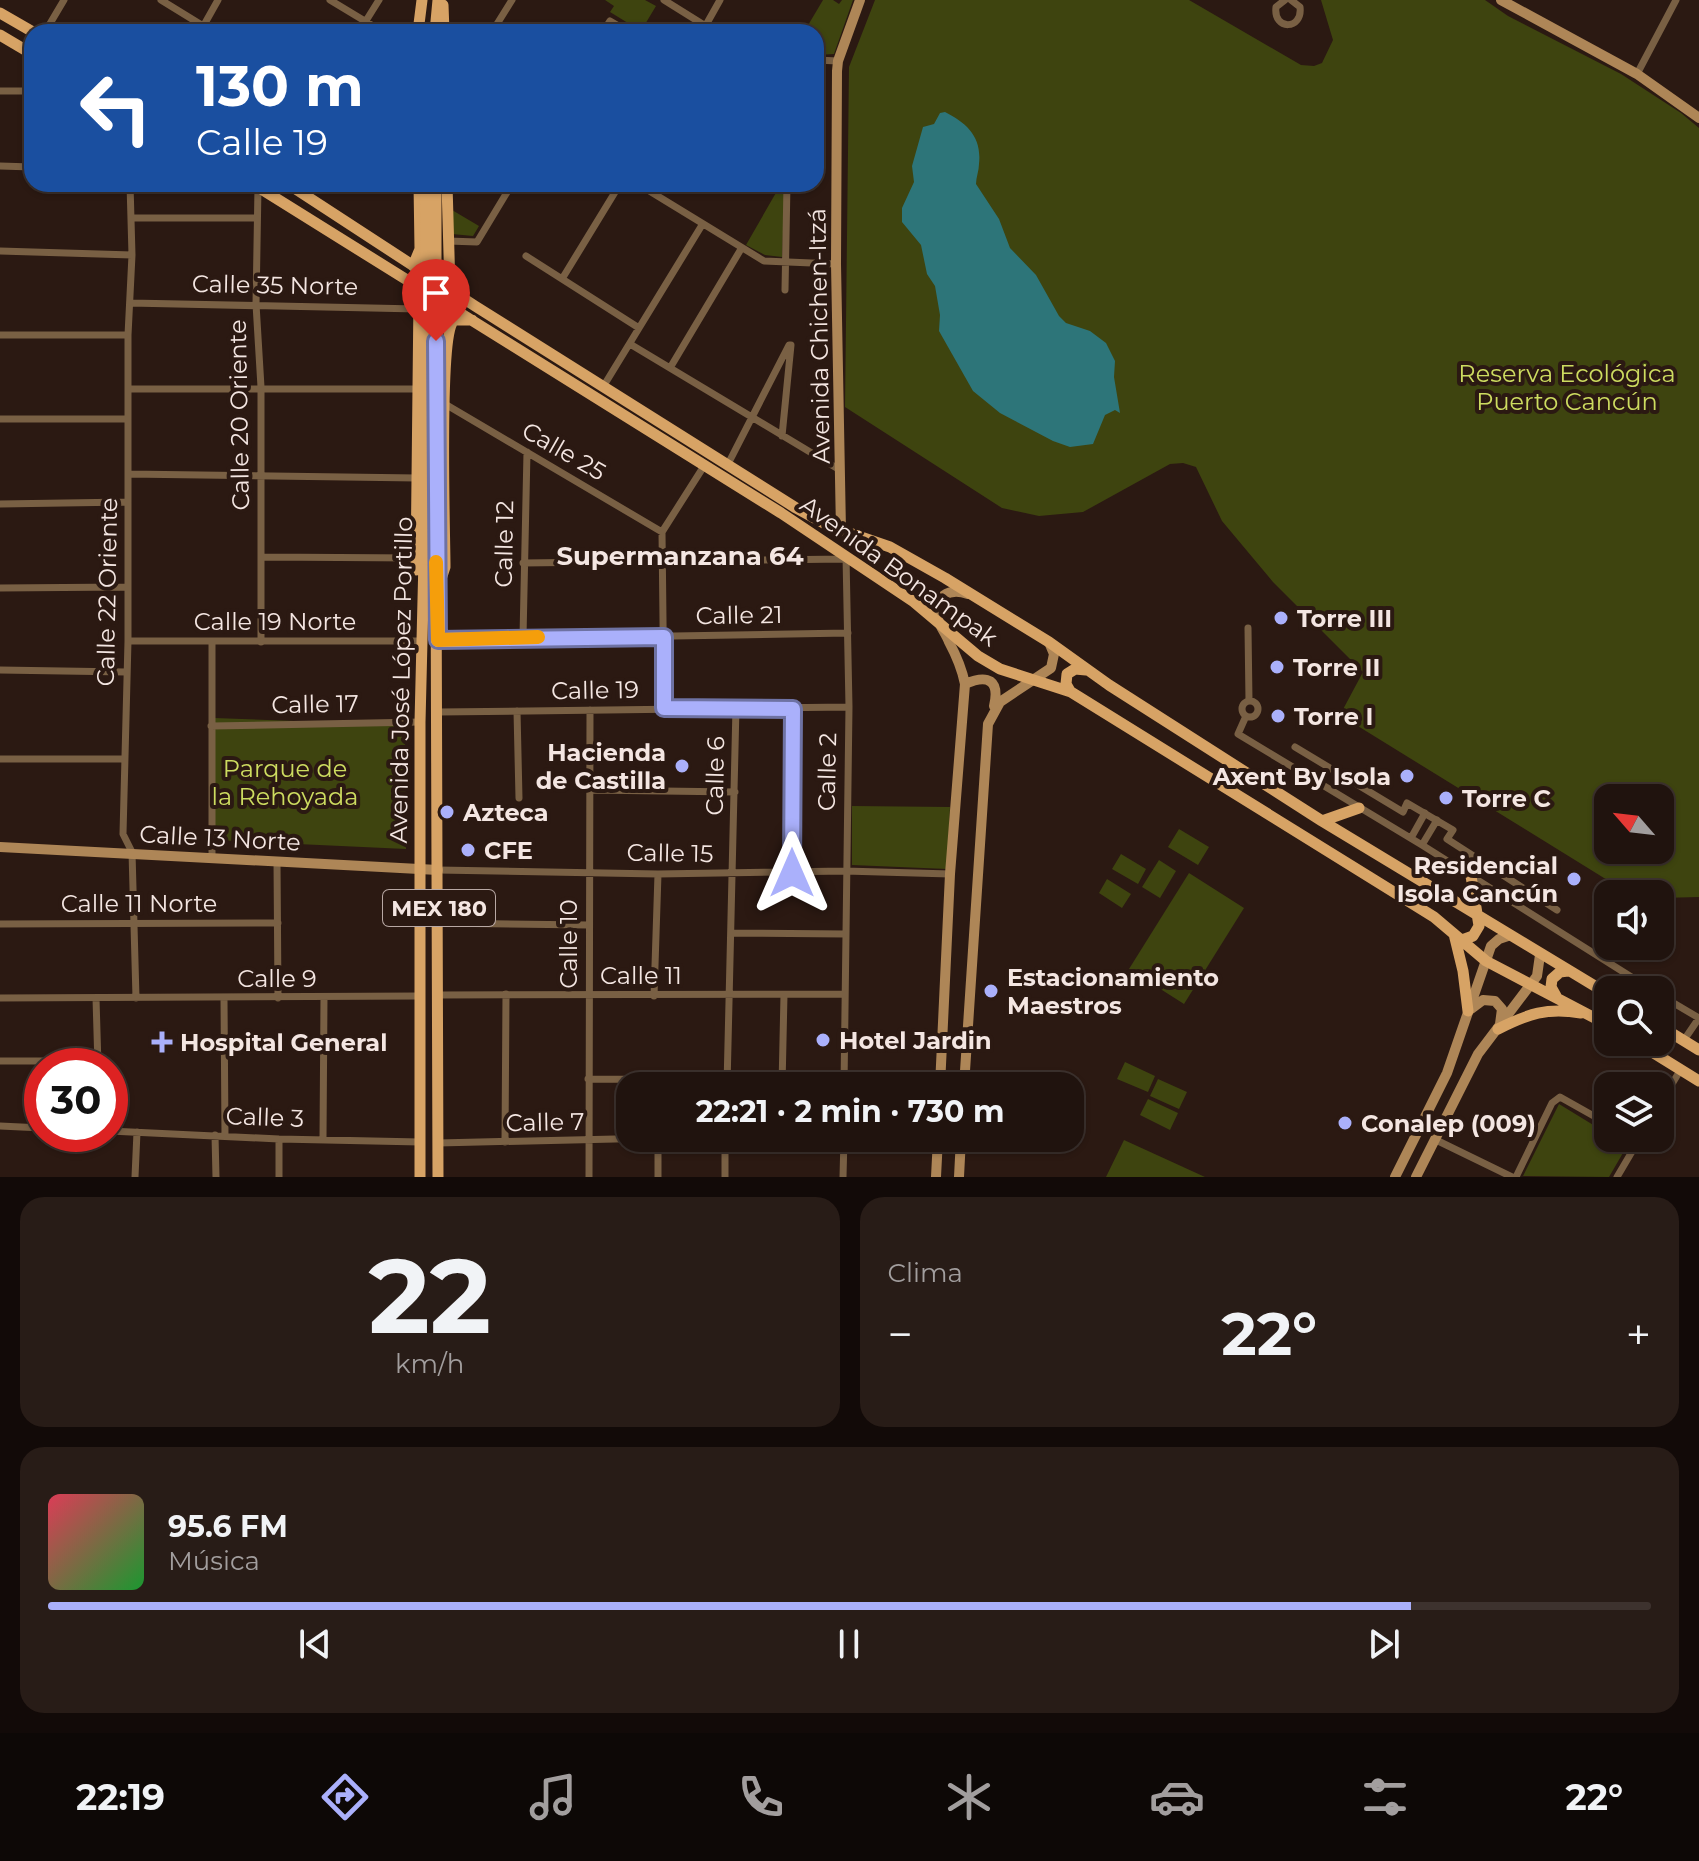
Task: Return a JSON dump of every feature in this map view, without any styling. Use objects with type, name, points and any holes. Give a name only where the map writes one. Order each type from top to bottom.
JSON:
[{"type":"main road","points":[[424,0],[429,24]]},
{"type":"main road","points":[[432,24],[440,0]]},
{"type":"main road","points":[[0,13],[24,27]]},
{"type":"main road","points":[[0,35],[24,49]]},
{"type":"main road","name":"Avenida Bonampak","points":[[266,192],[846,557],[914,602],[978,656],[1000,669],[1071,692],[1434,917],[1486,961],[1594,1016]]},
{"type":"main road","name":"Avenida Bonampak","points":[[300,192],[810,517],[890,547],[973,596],[1049,642],[1086,670],[1322,821],[1594,986]]},
{"type":"main road","points":[[413,266],[420,249],[419,192]]},
{"type":"main road","name":"Avenida José López Portillo","points":[[426,192],[425,560],[438,590],[438,1177]]},
{"type":"main road","name":"Avenida José López Portillo","points":[[420,1177],[420,722],[436,192]]},
{"type":"main road","points":[[447,192],[450,289]]},
{"type":"main road","points":[[306,216],[305,212],[313,201]]},
{"type":"main road","points":[[420,236],[423,242],[433,247],[448,240]]},
{"type":"main road","points":[[413,282],[419,296],[417,478],[425,560]]},
{"type":"main road","points":[[438,590],[445,567],[447,337],[454,320],[473,320]]},
{"type":"main road","points":[[418,336],[424,326],[433,323],[441,325],[447,337]]},
{"type":"main road","points":[[1071,692],[1066,684],[1067,674],[1075,669],[1086,670]]},
{"type":"main road","points":[[1322,821],[1359,808]]},
{"type":"main road","points":[[1468,1011],[1458,937],[1477,933],[1478,917],[1471,876]]},
{"type":"main road","points":[[1556,996],[1551,987],[1552,979],[1560,972],[1568,971]]},
{"type":"main road","points":[[1498,1029],[1528,1014],[1559,1009],[1590,1014]]},
{"type":"main road","points":[[1674,1034],[1699,1050]]},
{"type":"main road","points":[[1659,1056],[1699,1081]]},
{"type":"street","points":[[50,24],[64,0]]},
{"type":"street","points":[[161,0],[195,24]]},
{"type":"street","points":[[205,24],[218,0]]},
{"type":"street","points":[[330,0],[369,24]]},
{"type":"street","points":[[366,22],[379,0]]},
{"type":"street","points":[[497,24],[512,0]]},
{"type":"street","points":[[664,0],[697,24]]},
{"type":"street","points":[[705,24],[720,0]]},
{"type":"street","name":"Avenida Chichen-Itzá","points":[[841,531],[836,264],[838,61],[860,0]]},
{"type":"street","points":[[1501,0],[1637,74],[1699,118]]},
{"type":"street","points":[[1637,74],[1676,0]]},
{"type":"street","points":[[824,60],[838,61]]},
{"type":"street","points":[[0,91],[24,91]]},
{"type":"street","points":[[0,166],[24,167]]},
{"type":"street","name":"Calle 22 Oriente","points":[[130,192],[128,641],[123,834],[132,852],[136,998]]},
{"type":"street","name":"Calle 20 Oriente","points":[[256,192],[256,304],[261,387],[261,642]]},
{"type":"street","points":[[448,240],[477,242],[507,192]]},
{"type":"street","points":[[562,279],[615,192]]},
{"type":"street","points":[[650,192],[764,261],[836,264]]},
{"type":"street","points":[[785,290],[787,192]]},
{"type":"street","points":[[131,218],[257,218]]},
{"type":"street","points":[[603,387],[702,225]]},
{"type":"street","points":[[670,368],[741,249]]},
{"type":"street","points":[[0,251],[132,255]]},
{"type":"street","points":[[526,256],[639,328]]},
{"type":"street","name":"Calle 35 Norte","points":[[130,303],[418,309]]},
{"type":"street","points":[[0,335],[128,335]]},
{"type":"street","points":[[630,344],[840,470]]},
{"type":"street","points":[[727,466],[791,345],[782,436]]},
{"type":"street","points":[[129,389],[417,389]]},
{"type":"street","name":"Calle 25","points":[[445,404],[662,532]]},
{"type":"street","points":[[0,419],[128,419]]},
{"type":"street","name":"Calle 12","points":[[523,637],[527,452]]},
{"type":"street","points":[[664,708],[662,532],[704,466]]},
{"type":"street","points":[[128,474],[417,478]]},
{"type":"street","points":[[0,504],[128,502]]},
{"type":"street","points":[[261,557],[425,560]]},
{"type":"street","points":[[523,563],[846,557]]},
{"type":"street","name":"Calle 2","points":[[844,1072],[849,707],[846,557]]},
{"type":"street","points":[[0,588],[127,587]]},
{"type":"street","points":[[941,1072],[950,874],[965,684],[951,644],[939,623],[938,604],[945,593],[957,590],[973,596]]},
{"type":"street","points":[[1248,628],[1249,701],[1242,708],[1246,716],[1238,734],[1411,838],[1630,976]]},
{"type":"street","name":"Calle 21","points":[[438,640],[848,633]]},
{"type":"street","name":"Calle 19 Norte","points":[[128,641],[422,641]]},
{"type":"street","points":[[212,641],[212,857]]},
{"type":"street","points":[[993,712],[1010,693],[1047,671],[1053,664],[1053,650],[1049,642]]},
{"type":"street","points":[[0,670],[126,672]]},
{"type":"street","points":[[965,684],[983,678],[995,686],[996,695],[988,724],[965,1072]]},
{"type":"street","name":"Calle 6","points":[[727,1072],[736,707]]},
{"type":"street","name":"Calle 19","points":[[439,712],[849,707]]},
{"type":"street","points":[[792,873],[793,709]]},
{"type":"street","name":"Calle 10","points":[[589,1177],[590,710]]},
{"type":"street","points":[[517,711],[519,798]]},
{"type":"street","name":"Calle 17","points":[[211,726],[420,722]]},
{"type":"street","points":[[1295,747],[1403,812],[1407,803],[1437,820],[1453,830],[1447,839],[1557,910]]},
{"type":"street","points":[[0,759],[125,759]]},
{"type":"street","points":[[590,790],[735,792]]},
{"type":"street","points":[[1411,838],[1425,813]]},
{"type":"street","points":[[1422,845],[1437,820]]},
{"type":"street","name":"Calle 13 Norte","points":[[0,847],[438,870]]},
{"type":"street","points":[[277,861],[278,998]]},
{"type":"street","name":"Calle 15","points":[[438,870],[950,874]]},
{"type":"street","points":[[654,996],[658,874]]},
{"type":"street","name":"Calle 11 Norte","points":[[0,924],[278,923]]},
{"type":"street","points":[[439,923],[588,925]]},
{"type":"street","points":[[731,933],[845,934]]},
{"type":"street","points":[[1395,1177],[1447,1073],[1493,943],[1508,936]]},
{"type":"street","points":[[1416,1177],[1478,1054],[1531,986],[1540,968],[1540,955]]},
{"type":"street","points":[[505,1142],[506,994]]},
{"type":"street","name":"Calle 11","points":[[438,995],[844,994]]},
{"type":"street","points":[[782,1072],[784,995]]},
{"type":"street","name":"Calle 9","points":[[0,998],[419,996]]},
{"type":"street","points":[[96,998],[98,1048]]},
{"type":"street","points":[[224,998],[225,1135]]},
{"type":"street","points":[[323,1138],[324,998]]},
{"type":"street","points":[[1468,1011],[1483,1000],[1495,1001],[1502,1009],[1498,1029]]},
{"type":"street","points":[[1674,1003],[1699,1018],[1684,1040]]},
{"type":"street","points":[[0,1061],[24,1061]]},
{"type":"street","points":[[1674,1081],[1681,1069]]},
{"type":"street","points":[[588,1079],[616,1080]]},
{"type":"street","points":[[1434,1139],[1514,1177],[1552,1103],[1560,1097],[1594,1116]]},
{"type":"street","points":[[0,1126],[24,1127]]},
{"type":"street","name":"Calle 3","points":[[128,1132],[420,1142]]},
{"type":"street","points":[[135,1177],[137,1132]]},
{"type":"street","points":[[215,1135],[216,1177]]},
{"type":"street","points":[[279,1139],[279,1177]]},
{"type":"street","name":"Calle 7","points":[[438,1143],[616,1140]]},
{"type":"street","points":[[658,1152],[658,1177]]},
{"type":"street","points":[[725,1152],[725,1177]]},
{"type":"street","points":[[843,1177],[844,1152]]},
{"type":"street","points":[[936,1177],[937,1152]]},
{"type":"street","points":[[959,1177],[960,1152]]},
{"type":"street","points":[[1617,1177],[1630,1152]]},
{"type":"green space","points":[[605,0],[645,0],[656,6],[645,24],[630,24],[610,12],[614,6]]},
{"type":"green space","points":[[823,0],[833,0],[839,4],[842,0],[853,0],[834,54],[824,55],[824,24],[809,24]]},
{"type":"green space","name":"Reserva Ecológica Puerto Cancún","points":[[875,0],[1189,0],[1301,65],[1314,66],[1322,63],[1333,40],[1321,0],[1485,0],[1508,16],[1621,74],[1699,128],[1699,897],[1674,898],[1674,880],[1604,878],[1340,715],[1363,672],[1273,582],[1222,521],[1196,467],[1183,463],[1170,464],[1083,512],[1039,516],[1002,508],[845,407],[849,67]]},
{"type":"green space","points":[[776,192],[785,192],[782,257],[765,255],[746,245]]},
{"type":"green space","points":[[452,210],[479,226],[473,236],[452,234]]},
{"type":"green space","name":"Parque de la Rehoyada","points":[[214,718],[405,725],[406,849],[214,840]]},
{"type":"green space","points":[[852,806],[950,807],[947,869],[852,865]]},
{"type":"green space","points":[[1179,829],[1209,847],[1198,865],[1168,847]]},
{"type":"green space","points":[[1121,854],[1146,869],[1138,884],[1112,869]]},
{"type":"green space","points":[[1159,860],[1176,871],[1160,898],[1142,887]]},
{"type":"green space","points":[[1189,873],[1244,908],[1184,1004],[1129,969]]},
{"type":"green space","points":[[1107,879],[1131,894],[1122,908],[1099,893]]},
{"type":"green space","points":[[1125,1062],[1155,1076],[1148,1092],[1117,1079]]},
{"type":"green space","points":[[1158,1079],[1187,1092],[1179,1109],[1150,1096]]},
{"type":"green space","points":[[1148,1099],[1178,1113],[1170,1130],[1140,1115]]},
{"type":"green space","points":[[1559,1104],[1594,1125],[1594,1152],[1624,1152],[1609,1177],[1523,1176]]},
{"type":"green space","points":[[1124,1140],[1205,1177],[1106,1177]]},
{"type":"water","points":[[945,112],[966,126],[975,139],[979,154],[976,184],[999,219],[1010,248],[1036,275],[1059,316],[1066,323],[1090,331],[1106,343],[1115,361],[1114,377],[1120,413],[1115,410],[1105,415],[1093,444],[1070,447],[1000,413],[973,391],[939,331],[940,315],[935,286],[927,274],[921,245],[902,222],[902,208],[914,182],[912,166],[923,127],[934,124],[940,113]]},
{"type":"slow traffic","points":[[436,562],[438,640],[538,637]]},
{"type":"place","name":"Torre III","points":[[1281,618]]},
{"type":"place","name":"Torre II","points":[[1277,667]]},
{"type":"place","name":"Torre I","points":[[1278,716]]},
{"type":"place","name":"Hacienda de Castilla","points":[[682,766]]},
{"type":"place","name":"Axent By Isola","points":[[1407,776]]},
{"type":"place","name":"Torre C","points":[[1446,798]]},
{"type":"place","name":"Azteca","points":[[447,812]]},
{"type":"place","name":"CFE","points":[[468,850]]},
{"type":"place","name":"Residencial Isola Cancún","points":[[1574,879]]},
{"type":"place","name":"Estacionamiento Maestros","points":[[991,991]]},
{"type":"place","name":"Hotel Jardin","points":[[823,1040]]},
{"type":"place","name":"Hospital General","points":[[162,1042]]},
{"type":"place","name":"Conalep (009)","points":[[1345,1123]]},
{"type":"district","name":"Supermanzana 64","points":[[680,556]]},
{"type":"route","points":[[436,341],[438,640],[664,637],[664,708],[793,709],[792,873]]}]
